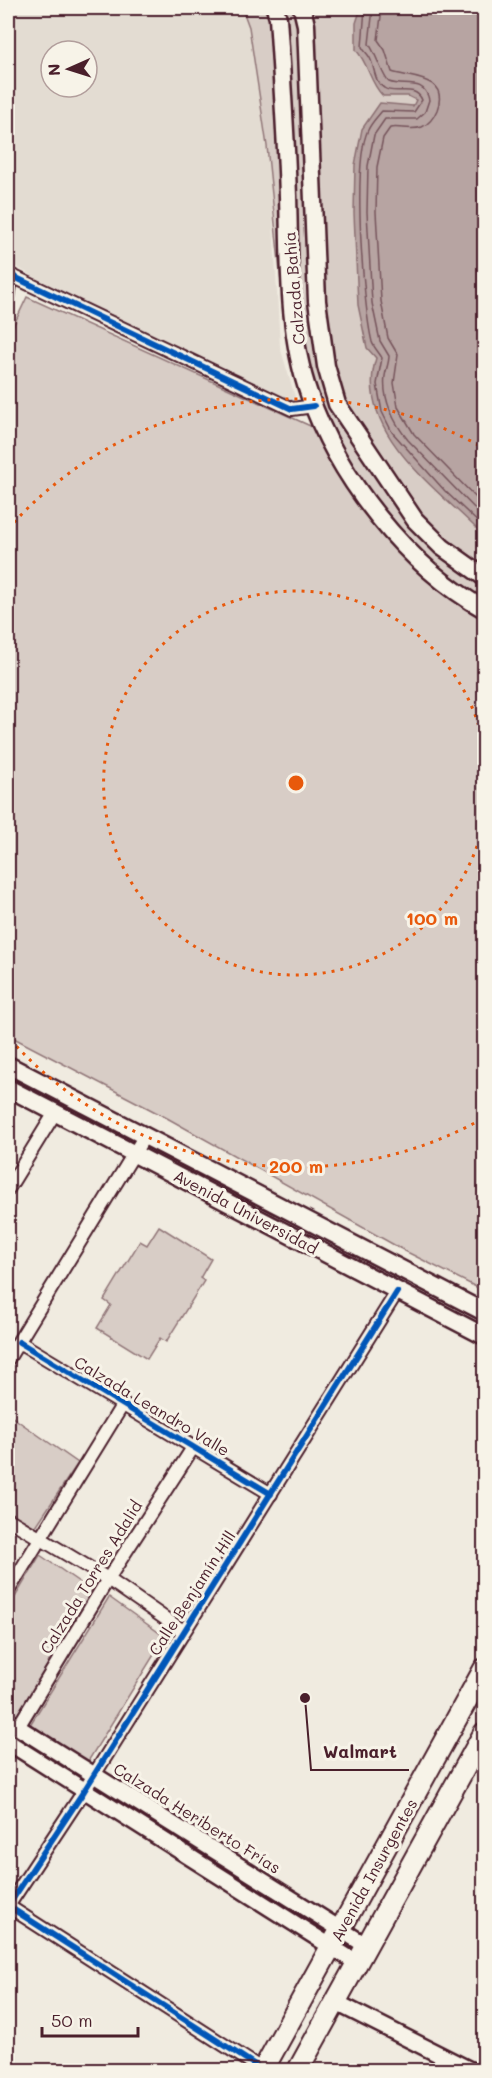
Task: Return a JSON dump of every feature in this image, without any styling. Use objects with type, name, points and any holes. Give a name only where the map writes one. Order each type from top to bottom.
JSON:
[{"type":"main road","name":"Calzada Bahía","points":[[275,8],[278,18],[294,313],[298,346],[314,406],[337,454],[377,515],[433,571],[467,599],[484,609]]},
{"type":"main road","name":"Calzada Bahía","points":[[302,8],[306,25],[314,172],[317,301],[326,366],[337,404],[415,520],[442,547],[484,577]]},
{"type":"main road","points":[[287,176],[314,172]]},
{"type":"main road","name":"Avenida Universidad","points":[[8,1065],[484,1312]]},
{"type":"main road","name":"Avenida Universidad","points":[[8,1088],[484,1336]]},
{"type":"main road","name":"Avenida Insurgentes","points":[[263,2070],[484,1669]]},
{"type":"main road","name":"Avenida Insurgentes","points":[[298,2070],[484,1733]]},
{"type":"street","points":[[8,298],[9,275],[292,409],[314,406]]},
{"type":"street","points":[[8,1189],[56,1111]]},
{"type":"street","points":[[8,1359],[144,1137]]},
{"type":"street","name":"Calle Benjamín Hill","points":[[8,1906],[84,1791],[397,1292]]},
{"type":"street","name":"Calzada Leandro Valle","points":[[19,1342],[271,1494]]},
{"type":"street","points":[[8,1591],[123,1404]]},
{"type":"street","name":"Calzada Torres Adalid","points":[[13,1724],[194,1446]]},
{"type":"street","points":[[8,1519],[108,1579],[183,1631]]},
{"type":"street","name":"Calzada Heriberto Frías","points":[[13,1724],[94,1775],[362,1955]]},
{"type":"street","name":"Calzada Heriberto Frías","points":[[8,1742],[84,1791],[336,1938]]},
{"type":"street","points":[[8,1906],[263,2070]]},
{"type":"street","points":[[336,2002],[470,2070]]},
{"type":"shaded area","points":[[8,8],[249,8],[268,134],[280,347],[296,400],[291,403],[38,279],[8,262]]},
{"type":"shaded area","points":[[242,8],[484,8],[484,1291],[405,1251],[167,1118],[8,1035],[8,337],[27,297],[317,429],[286,331],[267,146],[249,27]]},
{"type":"shaded area","points":[[159,1226],[211,1259],[200,1278],[204,1281],[166,1342],[160,1338],[147,1359],[97,1328],[111,1305],[104,1300],[140,1241],[147,1245]]},
{"type":"shaded area","points":[[8,1414],[78,1463],[34,1529],[8,1511]]},
{"type":"shaded area","points":[[40,1555],[102,1598],[18,1723],[8,1716],[8,1609]]},
{"type":"shaded area","points":[[109,1597],[165,1637],[87,1763],[28,1728]]},
{"type":"water","points":[[361,8],[484,8],[484,536],[405,458],[388,435],[377,411],[372,385],[376,358],[367,348],[358,305],[354,213],[355,165],[362,129],[380,103],[413,106],[416,100],[408,96],[383,96],[378,91],[364,61],[356,50],[356,23]]},
{"type":"cycle path","points":[[8,274],[292,409],[314,406]]},
{"type":"cycle path","points":[[8,1906],[84,1791],[397,1292]]},
{"type":"cycle path","points":[[19,1342],[271,1494]]},
{"type":"cycle path","points":[[8,1906],[263,2070]]},
{"type":"place","name":"Walmart","points":[[305,1698]]}]
